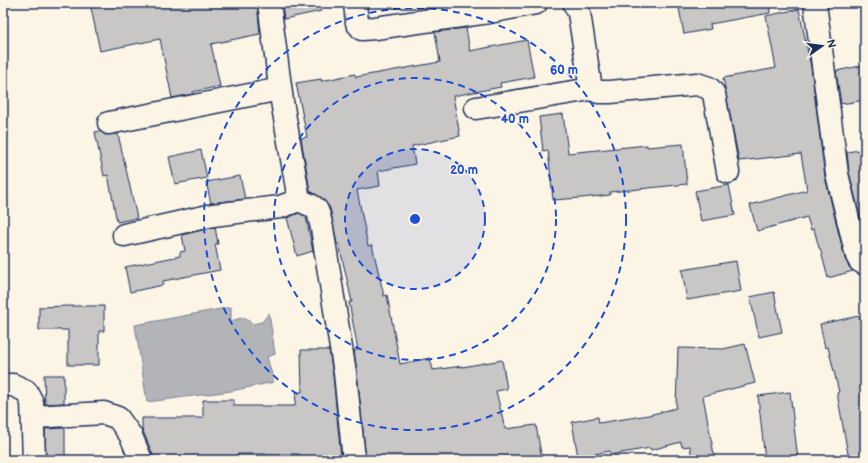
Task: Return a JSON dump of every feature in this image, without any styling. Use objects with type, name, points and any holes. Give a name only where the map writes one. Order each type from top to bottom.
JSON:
[{"type":"street","points":[[269,3],[280,89],[299,200]]},
{"type":"street","points":[[355,3],[357,23],[362,29],[489,12],[536,3]]},
{"type":"street","points":[[574,3],[578,13],[592,89]]},
{"type":"street","points":[[815,3],[837,174],[857,256],[865,266]]},
{"type":"street","points":[[476,108],[592,89],[598,92],[610,92],[697,84],[709,88],[714,94],[728,172]]},
{"type":"street","points":[[109,123],[280,89]]},
{"type":"street","points":[[124,235],[213,215],[280,207],[299,200],[314,206],[318,212],[345,373],[354,460]]},
{"type":"street","points":[[3,385],[14,385],[26,391],[32,402],[34,460]]},
{"type":"street","points":[[33,416],[104,413],[118,418],[130,436],[140,460]]},
{"type":"shaded area","points":[[231,307],[231,321],[244,317],[253,324],[262,322],[269,313],[275,354],[267,357],[274,382],[231,391],[147,402],[135,325]]},
{"type":"building","points":[[90,3],[127,3],[128,8],[154,3],[257,3],[260,34],[211,44],[220,86],[193,92],[193,94],[172,98],[160,39],[100,51]]},
{"type":"building","points":[[282,3],[320,3],[321,11],[284,19]]},
{"type":"building","points":[[678,3],[769,3],[770,13],[710,24],[711,29],[684,34]]},
{"type":"building","points":[[799,9],[811,67],[825,177],[845,259],[853,271],[828,278],[814,229],[811,230],[807,217],[757,231],[750,205],[807,190],[801,154],[739,161],[723,78],[776,68],[766,16]]},
{"type":"building","points":[[466,28],[470,51],[527,40],[534,77],[500,83],[501,87],[453,96],[460,136],[412,146],[415,164],[378,171],[380,186],[357,190],[368,246],[372,245],[384,296],[387,295],[400,364],[430,358],[433,370],[502,360],[507,389],[496,391],[505,429],[536,425],[542,460],[366,460],[354,350],[358,350],[349,302],[352,302],[339,244],[337,244],[330,208],[322,198],[310,191],[301,138],[307,137],[296,83],[321,79],[321,81],[355,74],[356,77],[440,62],[435,32]]},
{"type":"building","points":[[865,65],[865,100],[841,104],[836,71]]},
{"type":"building","points":[[563,114],[568,153],[647,145],[647,147],[683,144],[687,184],[610,192],[610,195],[553,200],[548,150],[543,151],[539,117]]},
{"type":"building","points":[[100,131],[105,135],[118,134],[137,218],[117,222],[108,175],[104,176],[95,132]]},
{"type":"building","points":[[865,149],[865,236],[849,172],[847,152]]},
{"type":"building","points":[[201,150],[207,178],[175,184],[169,157]]},
{"type":"building","points":[[240,176],[245,199],[211,203],[206,182]]},
{"type":"building","points":[[729,185],[735,215],[701,221],[695,191]]},
{"type":"building","points":[[299,213],[306,217],[313,251],[297,256],[287,218]]},
{"type":"building","points":[[215,227],[218,244],[215,244],[220,270],[163,281],[163,285],[130,292],[125,267],[180,256],[180,252],[185,251],[182,235]]},
{"type":"building","points":[[736,261],[741,291],[687,300],[682,270]]},
{"type":"building","points":[[774,292],[782,332],[759,337],[750,297]]},
{"type":"building","points":[[104,306],[104,331],[99,331],[99,365],[68,365],[68,330],[39,330],[39,307]]},
{"type":"building","points":[[859,316],[865,347],[865,460],[849,460],[837,393],[839,392],[828,347],[825,348],[820,324]]},
{"type":"building","points":[[745,344],[755,383],[703,396],[715,460],[692,460],[690,446],[682,447],[681,442],[651,450],[650,448],[610,455],[610,451],[578,457],[572,422],[598,417],[599,423],[649,415],[676,408],[678,348],[723,349]]},
{"type":"building","points":[[301,350],[329,350],[333,375],[341,458],[299,458],[299,454],[238,454],[238,460],[153,460],[153,455],[142,429],[142,418],[203,418],[203,400],[234,400],[234,406],[295,406],[296,392],[302,392]]},
{"type":"building","points":[[44,375],[64,375],[64,403],[45,404]]},
{"type":"building","points":[[790,392],[798,460],[765,460],[758,396]]},
{"type":"building","points":[[65,428],[65,460],[46,460],[45,429]]}]
